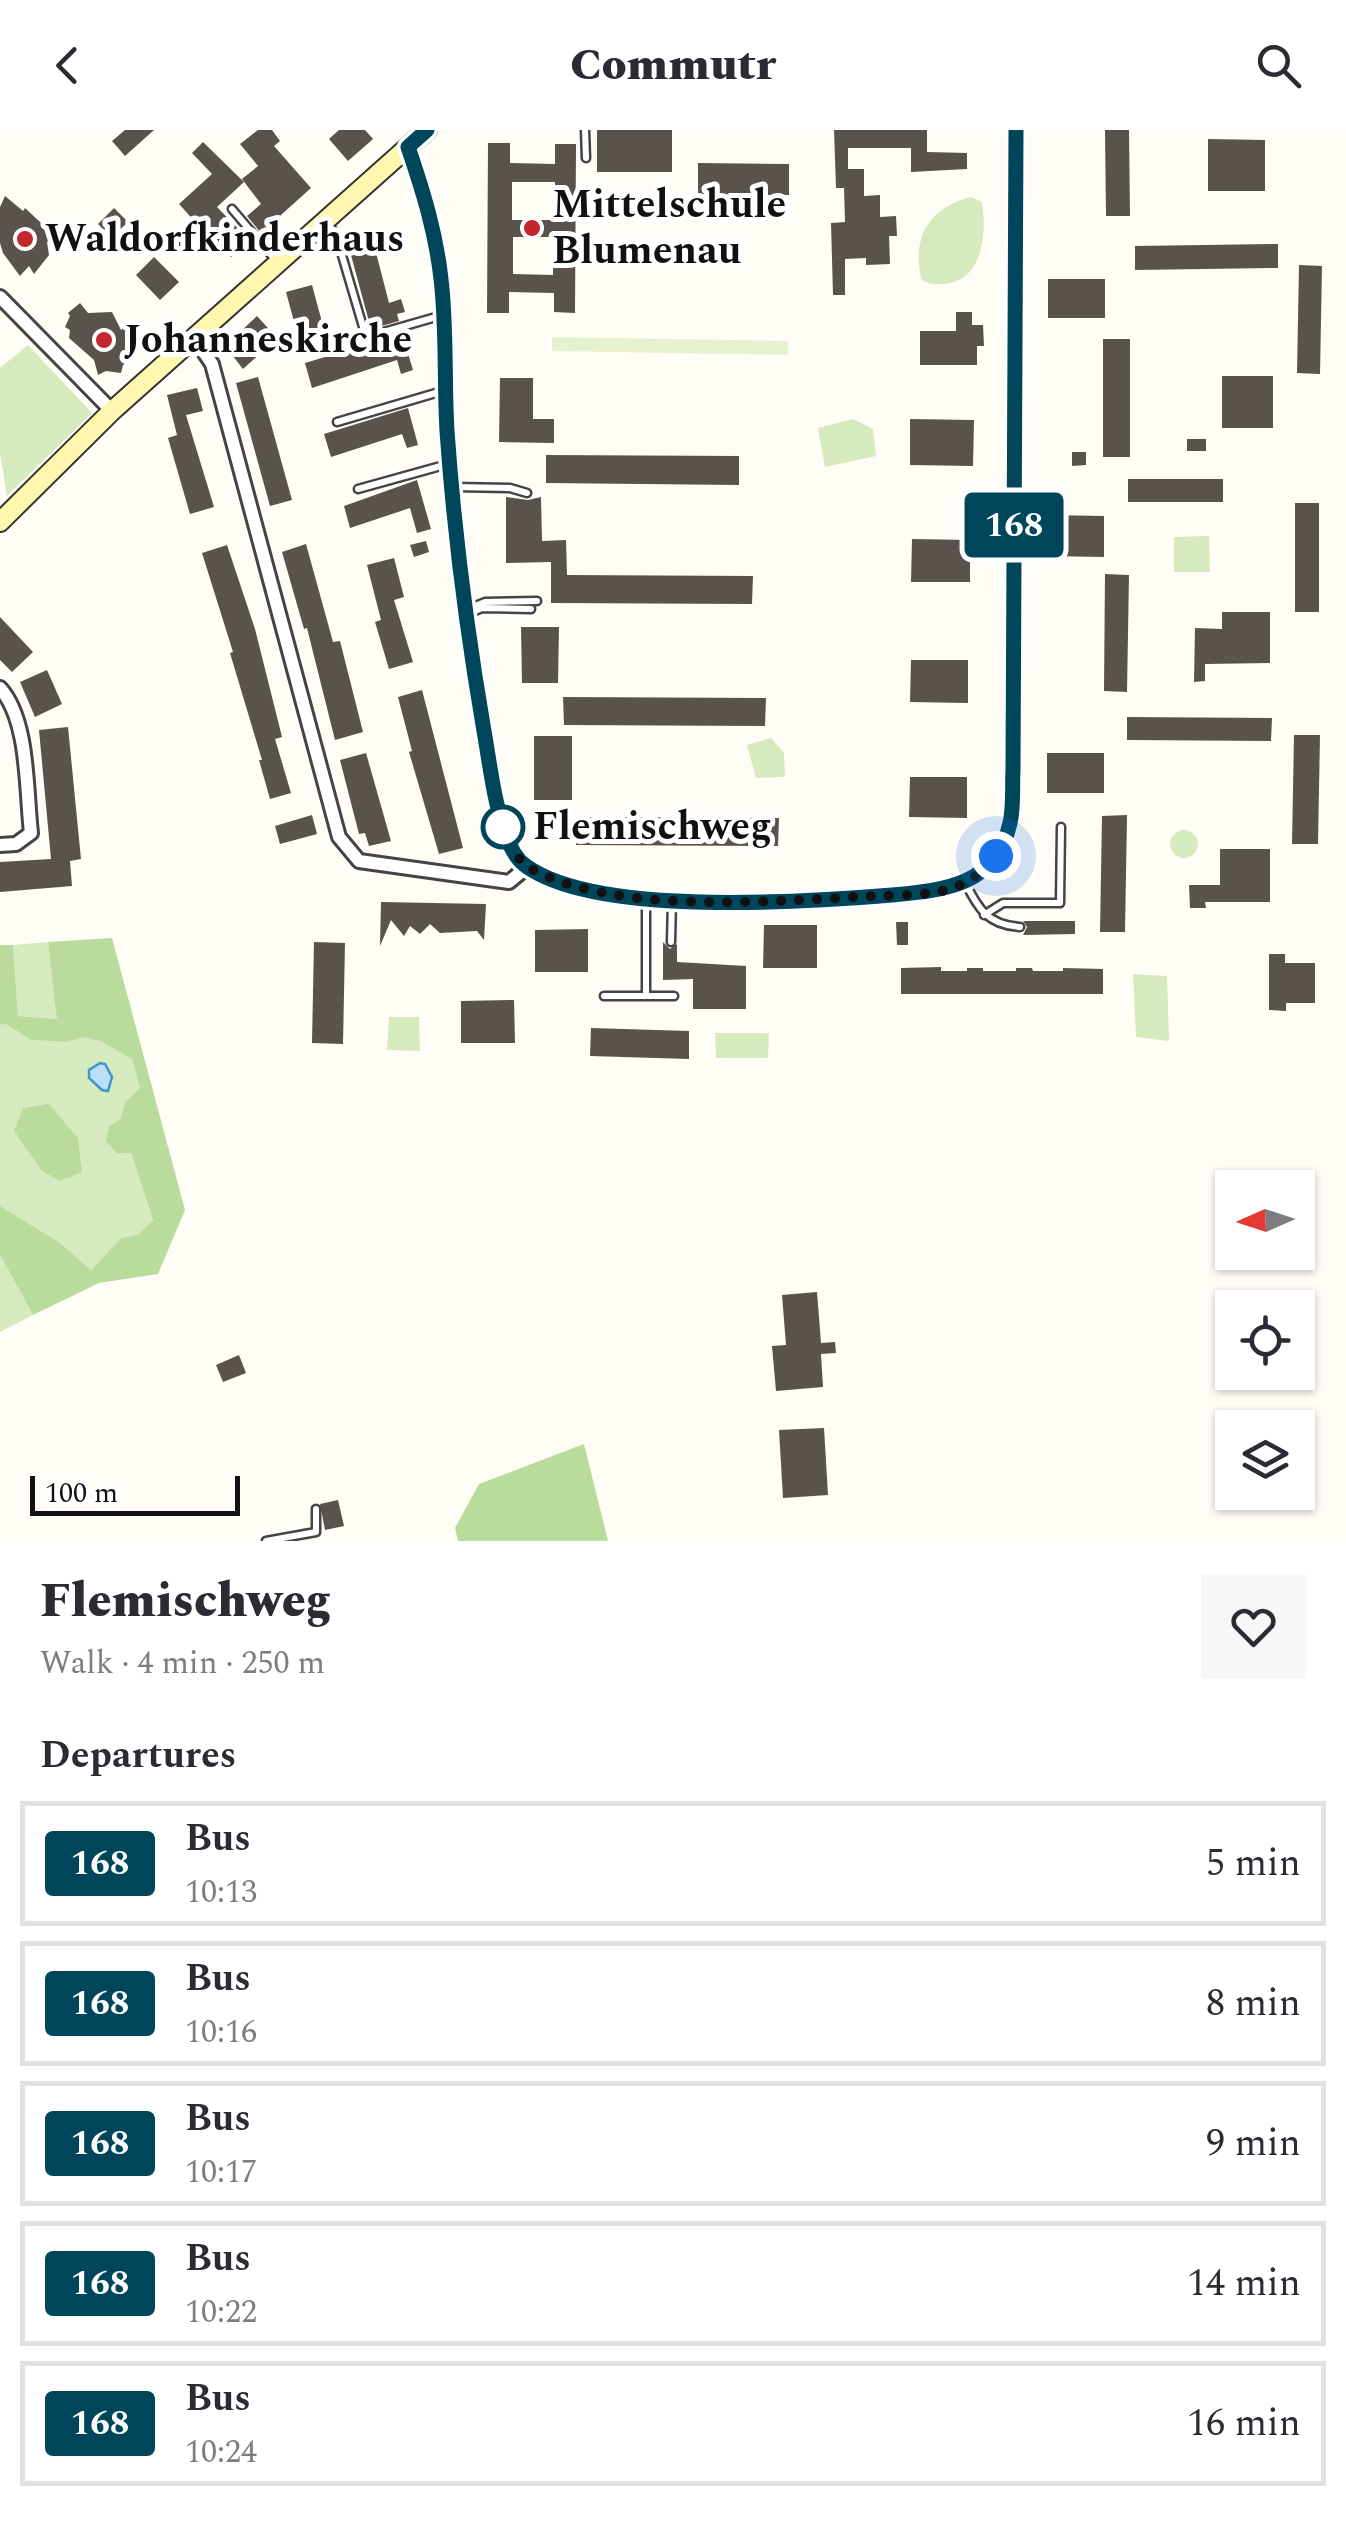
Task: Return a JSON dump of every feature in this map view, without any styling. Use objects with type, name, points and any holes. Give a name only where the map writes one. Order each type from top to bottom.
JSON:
[{"type":"street","points":[[0,522],[112,410],[327,222],[404,138],[426,130]]},
{"type":"street","points":[[404,138],[433,226],[442,281],[450,464],[465,613],[503,826],[515,855],[527,867],[559,882],[646,898],[738,902],[952,888],[989,866],[1011,820],[1016,130]]},
{"type":"street","points":[[0,297],[112,410]]},
{"type":"street","points":[[194,337],[212,364],[340,837],[358,861],[508,882],[527,867]]},
{"type":"street","points":[[0,688],[8,696],[20,724],[31,832],[16,844],[0,845]]},
{"type":"lane","points":[[585,130],[586,158]]},
{"type":"lane","points":[[232,209],[278,264]]},
{"type":"lane","points":[[327,222],[336,235],[366,337]]},
{"type":"lane","points":[[321,350],[443,315]]},
{"type":"lane","points":[[337,422],[446,390]]},
{"type":"lane","points":[[358,489],[450,464]]},
{"type":"lane","points":[[452,488],[510,488],[528,493]]},
{"type":"lane","points":[[465,613],[485,602],[537,601]]},
{"type":"lane","points":[[465,613],[482,608],[531,608]]},
{"type":"lane","points":[[984,915],[1003,903],[1060,903],[1062,828]]},
{"type":"lane","points":[[964,882],[984,915],[1000,926],[1020,927]]},
{"type":"lane","points":[[646,898],[646,996]]},
{"type":"lane","points":[[671,942],[672,900]]},
{"type":"lane","points":[[604,996],[674,996]]},
{"type":"lane","points":[[266,1541],[316,1532],[316,1510]]},
{"type":"green space","points":[[971,197],[982,202],[983,215],[982,241],[974,266],[956,281],[924,281],[919,250],[927,226],[944,208]]},
{"type":"green space","points":[[552,337],[788,341],[788,355],[552,351]]},
{"type":"green space","points":[[28,345],[92,413],[7,496],[0,453],[0,368]]},
{"type":"green space","points":[[853,419],[873,429],[876,456],[825,467],[818,428]]},
{"type":"green space","points":[[1209,536],[1210,572],[1174,572],[1174,537]]},
{"type":"green space","points":[[771,738],[784,753],[785,777],[756,778],[747,745]]},
{"type":"green space","points":[[1184,830],[1194,834],[1198,844],[1194,854],[1184,858],[1174,854],[1170,844],[1174,834]]},
{"type":"green space","points":[[112,938],[185,1210],[158,1274],[99,1283],[33,1315],[0,1255],[0,1206],[59,1242],[91,1270],[121,1238],[138,1235],[153,1220],[131,1153],[117,1153],[106,1141],[109,1126],[120,1120],[125,1102],[140,1088],[132,1059],[100,1041],[84,1037],[66,1042],[31,1040],[6,1024],[0,1025],[0,945],[13,945],[18,1016],[57,1019],[48,942]]},
{"type":"green space","points":[[48,942],[58,1019],[18,1016],[13,945]]},
{"type":"green space","points":[[1133,974],[1167,976],[1169,1041],[1136,1037]]},
{"type":"green space","points":[[389,1017],[419,1017],[420,1051],[387,1050]]},
{"type":"green space","points":[[6,1024],[31,1040],[66,1042],[84,1036],[132,1059],[140,1088],[125,1102],[120,1120],[153,1220],[138,1236],[121,1238],[91,1270],[59,1242],[0,1206],[0,1025]],"holes":[[[49,1105],[78,1138],[42,1170],[14,1131],[23,1108]]]},
{"type":"green space","points":[[715,1033],[769,1033],[768,1058],[716,1058]]},
{"type":"green space","points":[[49,1104],[78,1138],[82,1172],[60,1181],[42,1171],[14,1131],[23,1108]]},
{"type":"green space","points":[[0,1255],[33,1315],[0,1332]]},
{"type":"green space","points":[[584,1444],[608,1541],[458,1541],[455,1528],[479,1484]]},
{"type":"water","points":[[105,1064],[112,1077],[108,1091],[89,1078],[89,1070]]},
{"type":"building","points":[[125,130],[154,130],[125,156],[112,141]]},
{"type":"building","points":[[258,130],[272,130],[280,141],[274,146],[311,188],[261,233],[247,216],[261,204],[242,179],[258,166],[240,144]]},
{"type":"building","points":[[339,130],[365,130],[373,139],[348,161],[329,139]]},
{"type":"building","points":[[597,130],[672,130],[672,172],[597,172]]},
{"type":"building","points":[[834,130],[927,130],[927,152],[967,153],[967,169],[911,172],[911,148],[848,148],[848,169],[864,169],[864,196],[880,195],[880,217],[896,216],[897,236],[889,236],[890,264],[866,265],[866,258],[845,259],[845,295],[833,295],[831,223],[845,222],[844,188],[836,188]]},
{"type":"building","points":[[1105,130],[1129,130],[1130,216],[1106,216]]},
{"type":"building","points":[[1208,139],[1265,140],[1265,191],[1208,191]]},
{"type":"building","points":[[203,142],[244,182],[217,207],[250,241],[231,257],[201,220],[197,224],[179,204],[212,174],[192,153]]},
{"type":"building","name":"Mittelschule Blumenau","points":[[488,143],[510,143],[510,163],[555,164],[555,144],[576,144],[575,313],[554,312],[554,293],[509,292],[509,313],[487,313]],"holes":[[[512,182],[555,182],[555,220],[512,220]],[[513,237],[553,237],[553,275],[513,274]]]},
{"type":"building","points":[[698,163],[789,164],[789,195],[698,195]]},
{"type":"building","name":"Waldorfkinderhaus","points":[[5,196],[23,211],[25,208],[54,235],[47,242],[49,255],[34,274],[29,266],[20,276],[3,253],[0,207]]},
{"type":"building","points":[[114,208],[128,222],[111,238],[98,224]]},
{"type":"building","points":[[179,229],[192,245],[178,255],[166,239]]},
{"type":"building","points":[[372,237],[389,303],[401,299],[405,312],[397,314],[399,321],[371,329],[348,244]]},
{"type":"building","points":[[1278,244],[1278,268],[1135,270],[1135,246]]},
{"type":"building","points":[[154,257],[179,282],[160,300],[136,275]]},
{"type":"building","points":[[1299,265],[1322,266],[1320,374],[1297,373]]},
{"type":"building","points":[[1048,279],[1105,279],[1105,318],[1048,318]]},
{"type":"building","points":[[312,285],[325,333],[299,340],[286,292]]},
{"type":"building","name":"Johanneskirche","points":[[80,303],[88,313],[112,312],[121,330],[124,327],[139,341],[136,354],[123,365],[121,373],[106,371],[98,375],[94,360],[69,338],[70,330],[65,327],[68,313]]},
{"type":"building","points":[[956,312],[972,312],[972,325],[983,325],[984,346],[977,346],[977,365],[920,365],[920,331],[956,331]]},
{"type":"building","points":[[257,316],[277,338],[243,369],[225,346]]},
{"type":"building","points":[[402,334],[413,370],[401,374],[397,360],[312,388],[305,363]]},
{"type":"building","points":[[1103,339],[1130,339],[1130,457],[1103,457]]},
{"type":"building","points":[[1222,376],[1273,376],[1273,428],[1222,428]]},
{"type":"building","points":[[258,377],[292,500],[270,506],[236,383]]},
{"type":"building","points":[[500,378],[533,378],[533,419],[554,419],[554,443],[499,442]]},
{"type":"building","points":[[197,388],[203,411],[186,415],[214,507],[190,514],[168,438],[177,435],[167,395]]},
{"type":"building","points":[[408,408],[418,445],[407,448],[402,434],[331,457],[324,434]]},
{"type":"building","points":[[910,419],[974,420],[973,466],[910,465]]},
{"type":"building","points":[[1187,439],[1206,439],[1206,451],[1187,451]]},
{"type":"building","points":[[1072,452],[1086,452],[1086,465],[1072,466]]},
{"type":"building","points":[[546,455],[739,456],[739,485],[546,483]]},
{"type":"building","points":[[1128,479],[1223,479],[1223,502],[1128,502]]},
{"type":"building","points":[[417,480],[431,529],[417,533],[410,508],[350,528],[344,506]]},
{"type":"building","points":[[506,497],[541,497],[542,541],[566,540],[567,575],[753,576],[752,604],[551,603],[551,562],[506,563]]},
{"type":"building","points":[[1295,503],[1319,503],[1319,612],[1295,612]]},
{"type":"building","points":[[1046,515],[1104,516],[1104,557],[1046,556]]},
{"type":"building","points":[[912,539],[970,540],[970,582],[911,582]]},
{"type":"building","points":[[426,541],[429,552],[414,557],[410,545]]},
{"type":"building","points":[[306,544],[333,642],[340,641],[363,732],[335,740],[307,628],[304,629],[282,552]]},
{"type":"building","points":[[227,545],[255,629],[282,737],[275,739],[291,793],[270,799],[230,653],[233,652],[202,553]]},
{"type":"building","points":[[394,558],[404,597],[394,600],[413,662],[389,669],[375,622],[381,620],[367,565]]},
{"type":"building","points":[[1105,574],[1129,575],[1127,692],[1104,691]]},
{"type":"building","points":[[1222,612],[1270,612],[1270,663],[1205,664],[1205,681],[1194,682],[1195,628],[1222,629]]},
{"type":"building","points":[[0,617],[33,652],[12,672],[0,660]]},
{"type":"building","points":[[521,627],[559,627],[558,683],[522,683]]},
{"type":"building","points":[[911,660],[968,660],[968,703],[910,702]]},
{"type":"building","points":[[47,670],[62,704],[35,717],[20,682]]},
{"type":"building","points":[[422,690],[463,848],[439,854],[409,752],[412,751],[398,697]]},
{"type":"building","points":[[563,697],[766,698],[765,726],[564,725]]},
{"type":"building","points":[[1127,717],[1272,718],[1271,741],[1127,740]]},
{"type":"building","points":[[68,727],[81,859],[70,861],[72,886],[0,892],[0,862],[51,859],[39,730]]},
{"type":"building","points":[[1294,735],[1320,735],[1318,844],[1292,844]]},
{"type":"building","points":[[534,736],[572,736],[572,800],[534,800]]},
{"type":"building","points":[[366,753],[391,841],[369,846],[365,833],[359,834],[340,760]]},
{"type":"building","points":[[1047,753],[1104,753],[1104,793],[1047,793]]},
{"type":"building","points":[[910,777],[967,777],[967,818],[909,817]]},
{"type":"building","points":[[312,815],[317,834],[280,844],[275,826]]},
{"type":"building","points":[[1127,815],[1125,932],[1100,932],[1102,816]]},
{"type":"building","points":[[577,817],[779,818],[778,846],[576,845]]},
{"type":"building","points":[[1220,849],[1270,849],[1270,902],[1205,902],[1206,908],[1190,908],[1189,885],[1220,885]]},
{"type":"building","points":[[381,902],[486,904],[484,940],[477,931],[440,933],[430,924],[420,934],[410,926],[404,936],[391,920],[380,946]]},
{"type":"building","points":[[1023,921],[1075,921],[1075,934],[1023,935],[1027,927]]},
{"type":"building","points":[[896,922],[908,922],[908,945],[897,945]]},
{"type":"building","points":[[764,925],[817,925],[817,968],[763,968]]},
{"type":"building","points":[[588,929],[588,972],[535,972],[535,930]]},
{"type":"building","points":[[314,942],[345,943],[343,1044],[312,1043]]},
{"type":"building","points":[[663,942],[670,949],[677,944],[677,962],[746,966],[746,1009],[693,1009],[693,979],[663,980]]},
{"type":"building","points":[[1269,954],[1285,954],[1285,963],[1315,963],[1315,1003],[1286,1003],[1286,1011],[1269,1010]]},
{"type":"building","points":[[941,967],[941,971],[1103,969],[1103,994],[901,994],[901,968]]},
{"type":"building","points":[[514,1000],[515,1043],[461,1043],[461,1001]]},
{"type":"building","points":[[591,1028],[689,1031],[689,1059],[590,1056]]},
{"type":"building","points":[[817,1292],[821,1343],[835,1342],[836,1353],[821,1354],[823,1387],[776,1391],[772,1346],[786,1345],[782,1295]]},
{"type":"building","points":[[239,1355],[246,1373],[223,1382],[216,1365]]},
{"type":"building","points":[[824,1428],[828,1495],[783,1498],[779,1430]]},
{"type":"building","points":[[338,1500],[344,1526],[325,1530],[320,1504]]},
{"type":"bus line","name":"168","points":[[427,130],[408,147],[433,226],[442,281],[454,516],[473,668],[506,836],[515,855],[527,867],[559,882],[640,897],[728,903],[952,888],[989,866],[1004,840],[1011,820],[1013,770],[1016,130]]},
{"type":"place","name":"Mittelschule Blumenau","points":[[532,228]]},
{"type":"place","name":"Waldorfkinderhaus","points":[[25,239]]},
{"type":"place","name":"Johanneskirche","points":[[104,340]]},
{"type":"place","name":"Flemischweg","points":[[503,827]]},
{"type":"route","points":[[503,827],[515,855],[527,867],[559,882],[686,902],[890,895],[952,888],[974,877],[996,856]]}]
